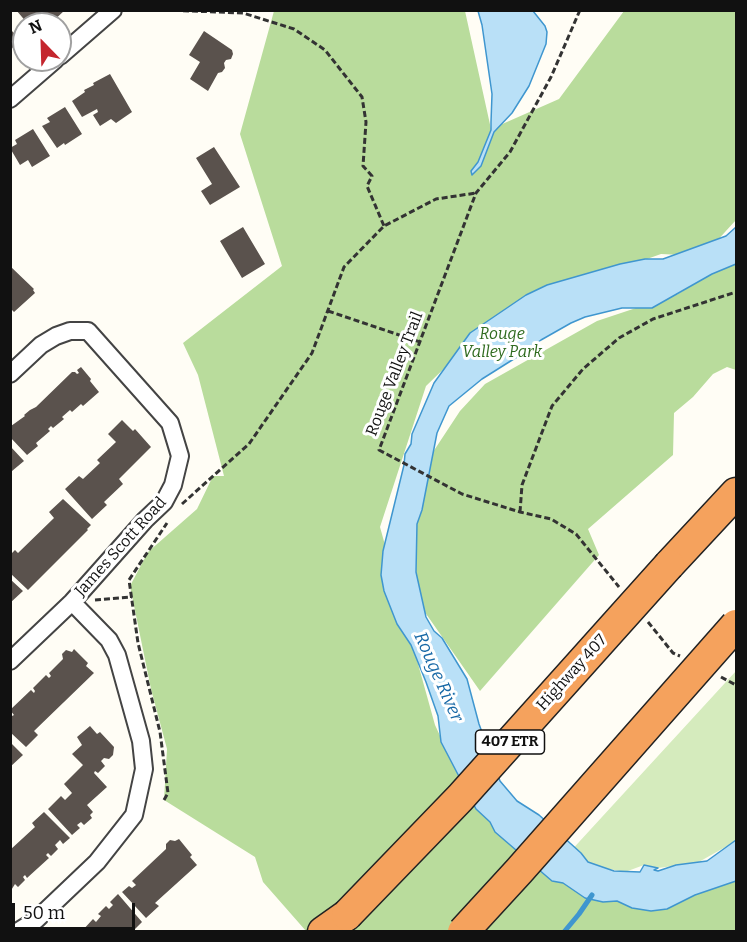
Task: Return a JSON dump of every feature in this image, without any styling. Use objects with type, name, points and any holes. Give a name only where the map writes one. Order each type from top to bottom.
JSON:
[{"type":"highway","name":"Highway 407","points":[[334,926],[460,798],[736,493]]},
{"type":"highway","points":[[463,932],[736,625]]},
{"type":"street","points":[[72,46],[113,10]]},
{"type":"street","points":[[10,99],[41,72]]},
{"type":"street","name":"James Scott Road","points":[[10,374],[41,345],[56,336],[70,331],[88,331],[170,423],[175,437],[180,456],[178,470],[164,502],[72,602]]},
{"type":"street","points":[[10,661],[72,602],[109,640],[117,655],[141,741],[144,769],[134,815],[97,862],[36,920],[17,932]]},
{"type":"path","points":[[165,10],[243,13],[294,29],[325,50],[362,97],[366,122],[363,166],[372,176],[367,186],[384,226]]},
{"type":"path","name":"Rouge Valley Trail","points":[[580,10],[551,77],[510,152],[476,193],[380,450],[462,494],[551,519],[576,534],[620,588]]},
{"type":"path","points":[[176,510],[249,444],[312,352],[344,267],[384,226],[436,200],[476,193]]},
{"type":"path","points":[[520,512],[522,484],[552,406],[583,369],[619,338],[653,319],[736,292]]},
{"type":"path","points":[[328,310],[420,342]]},
{"type":"path","points":[[164,800],[168,793],[160,732],[138,643],[129,580],[170,518]]},
{"type":"path","points":[[72,602],[132,597]]},
{"type":"path","points":[[643,616],[673,653],[683,658]]},
{"type":"path","points":[[713,673],[736,685]]},
{"type":"green space","name":"Rouge Valley Park","points":[[274,11],[465,11],[491,129],[559,99],[624,11],[736,11],[736,220],[703,256],[661,254],[543,296],[458,355],[426,386],[380,527],[435,725],[460,779],[581,882],[736,879],[736,931],[306,931],[263,882],[255,857],[164,800],[167,749],[151,689],[130,586],[148,552],[197,509],[213,476],[224,476],[198,375],[183,343],[282,266],[240,134]]},
{"type":"green space","points":[[736,263],[736,370],[727,367],[713,374],[693,397],[674,413],[673,455],[588,529],[599,555],[480,691],[422,608],[416,572],[417,524],[433,452],[460,411],[485,384],[597,321],[678,294],[716,271]]},
{"type":"green space","points":[[736,671],[736,841],[697,863],[658,868],[644,865],[625,872],[583,864],[568,854]]},
{"type":"water","points":[[478,11],[533,11],[547,32],[546,44],[529,86],[512,113],[494,132],[481,166],[472,175],[471,171],[478,162],[491,130],[492,94]]},
{"type":"water","name":"Rouge River","points":[[736,227],[736,264],[712,274],[652,308],[622,308],[585,317],[571,323],[482,379],[449,406],[437,433],[422,510],[417,524],[416,572],[426,617],[467,679],[479,724],[500,781],[517,801],[539,815],[588,862],[614,871],[640,872],[644,865],[658,868],[654,870],[658,871],[676,865],[707,861],[736,840],[736,881],[695,895],[667,909],[651,911],[632,908],[617,901],[603,902],[585,898],[563,883],[552,881],[495,832],[490,822],[476,809],[441,742],[438,716],[426,682],[411,645],[397,624],[384,591],[381,575],[383,551],[405,454],[411,444],[412,434],[434,383],[470,333],[526,295],[547,285],[620,264],[645,259],[663,259],[726,236]]},
{"type":"building","points":[[16,10],[65,10],[63,12],[18,12]]},
{"type":"building","points":[[10,29],[12,48],[10,50]]},
{"type":"building","points":[[204,31],[232,50],[233,54],[231,59],[226,60],[225,68],[218,73],[208,91],[190,79],[200,62],[189,55]]},
{"type":"building","points":[[110,74],[132,112],[116,123],[111,119],[100,126],[93,115],[98,112],[97,109],[82,117],[72,101],[85,92],[84,90],[94,85],[93,83]]},
{"type":"building","points":[[65,107],[82,134],[57,148],[42,126],[50,122],[47,118]]},
{"type":"building","points":[[33,129],[50,156],[32,167],[28,160],[20,165],[10,148],[17,144],[15,140]]},
{"type":"building","points":[[214,147],[240,187],[210,205],[201,191],[212,184],[196,158]]},
{"type":"building","points":[[243,227],[265,264],[242,278],[220,241]]},
{"type":"building","points":[[10,266],[34,289],[35,293],[14,312],[10,308]]},
{"type":"building","points":[[81,367],[99,392],[83,406],[81,404],[72,412],[70,410],[62,417],[64,419],[53,428],[51,426],[48,429],[50,431],[36,443],[38,446],[27,455],[10,437],[11,426],[36,407],[72,372],[79,373],[77,370]]},
{"type":"building","points":[[122,420],[133,431],[135,429],[151,447],[119,479],[123,484],[104,502],[107,505],[92,519],[65,489],[79,476],[83,479],[100,463],[97,460],[116,442],[108,434]]},
{"type":"building","points":[[10,446],[24,461],[12,471],[10,469]]},
{"type":"building","points":[[63,499],[91,525],[28,590],[10,573],[10,555],[15,550],[18,553],[54,518],[49,512]]},
{"type":"building","points":[[10,579],[23,591],[10,603]]},
{"type":"building","points":[[74,649],[94,673],[34,731],[38,735],[26,747],[10,732],[10,717],[14,715],[10,710],[31,690],[34,693],[33,688],[46,675],[49,678],[51,676],[49,673],[63,659],[62,654],[66,650],[72,652]]},
{"type":"building","points":[[90,726],[97,734],[100,732],[114,747],[113,755],[109,759],[104,758],[101,761],[105,766],[98,773],[95,771],[94,773],[107,787],[87,805],[93,812],[90,815],[92,818],[84,825],[81,822],[77,825],[80,828],[72,835],[48,809],[61,796],[65,800],[72,793],[64,784],[83,765],[72,754],[82,745],[77,737]]},
{"type":"building","points":[[10,742],[23,755],[10,767]]},
{"type":"building","points":[[44,812],[70,838],[63,844],[60,840],[55,845],[58,849],[51,856],[48,853],[46,855],[49,858],[27,878],[25,875],[23,877],[25,880],[18,887],[15,884],[10,892],[10,850],[35,827],[32,823]]},
{"type":"building","points":[[179,839],[197,865],[155,903],[159,906],[146,918],[122,892],[129,886],[132,888],[136,885],[132,881],[166,849],[166,844],[170,840]]},
{"type":"building","points":[[118,894],[142,922],[132,932],[81,932],[93,919],[96,922],[101,916],[98,914],[106,906],[109,909],[113,905],[110,902]]},
{"type":"waterway","points":[[564,932],[592,895]]}]
